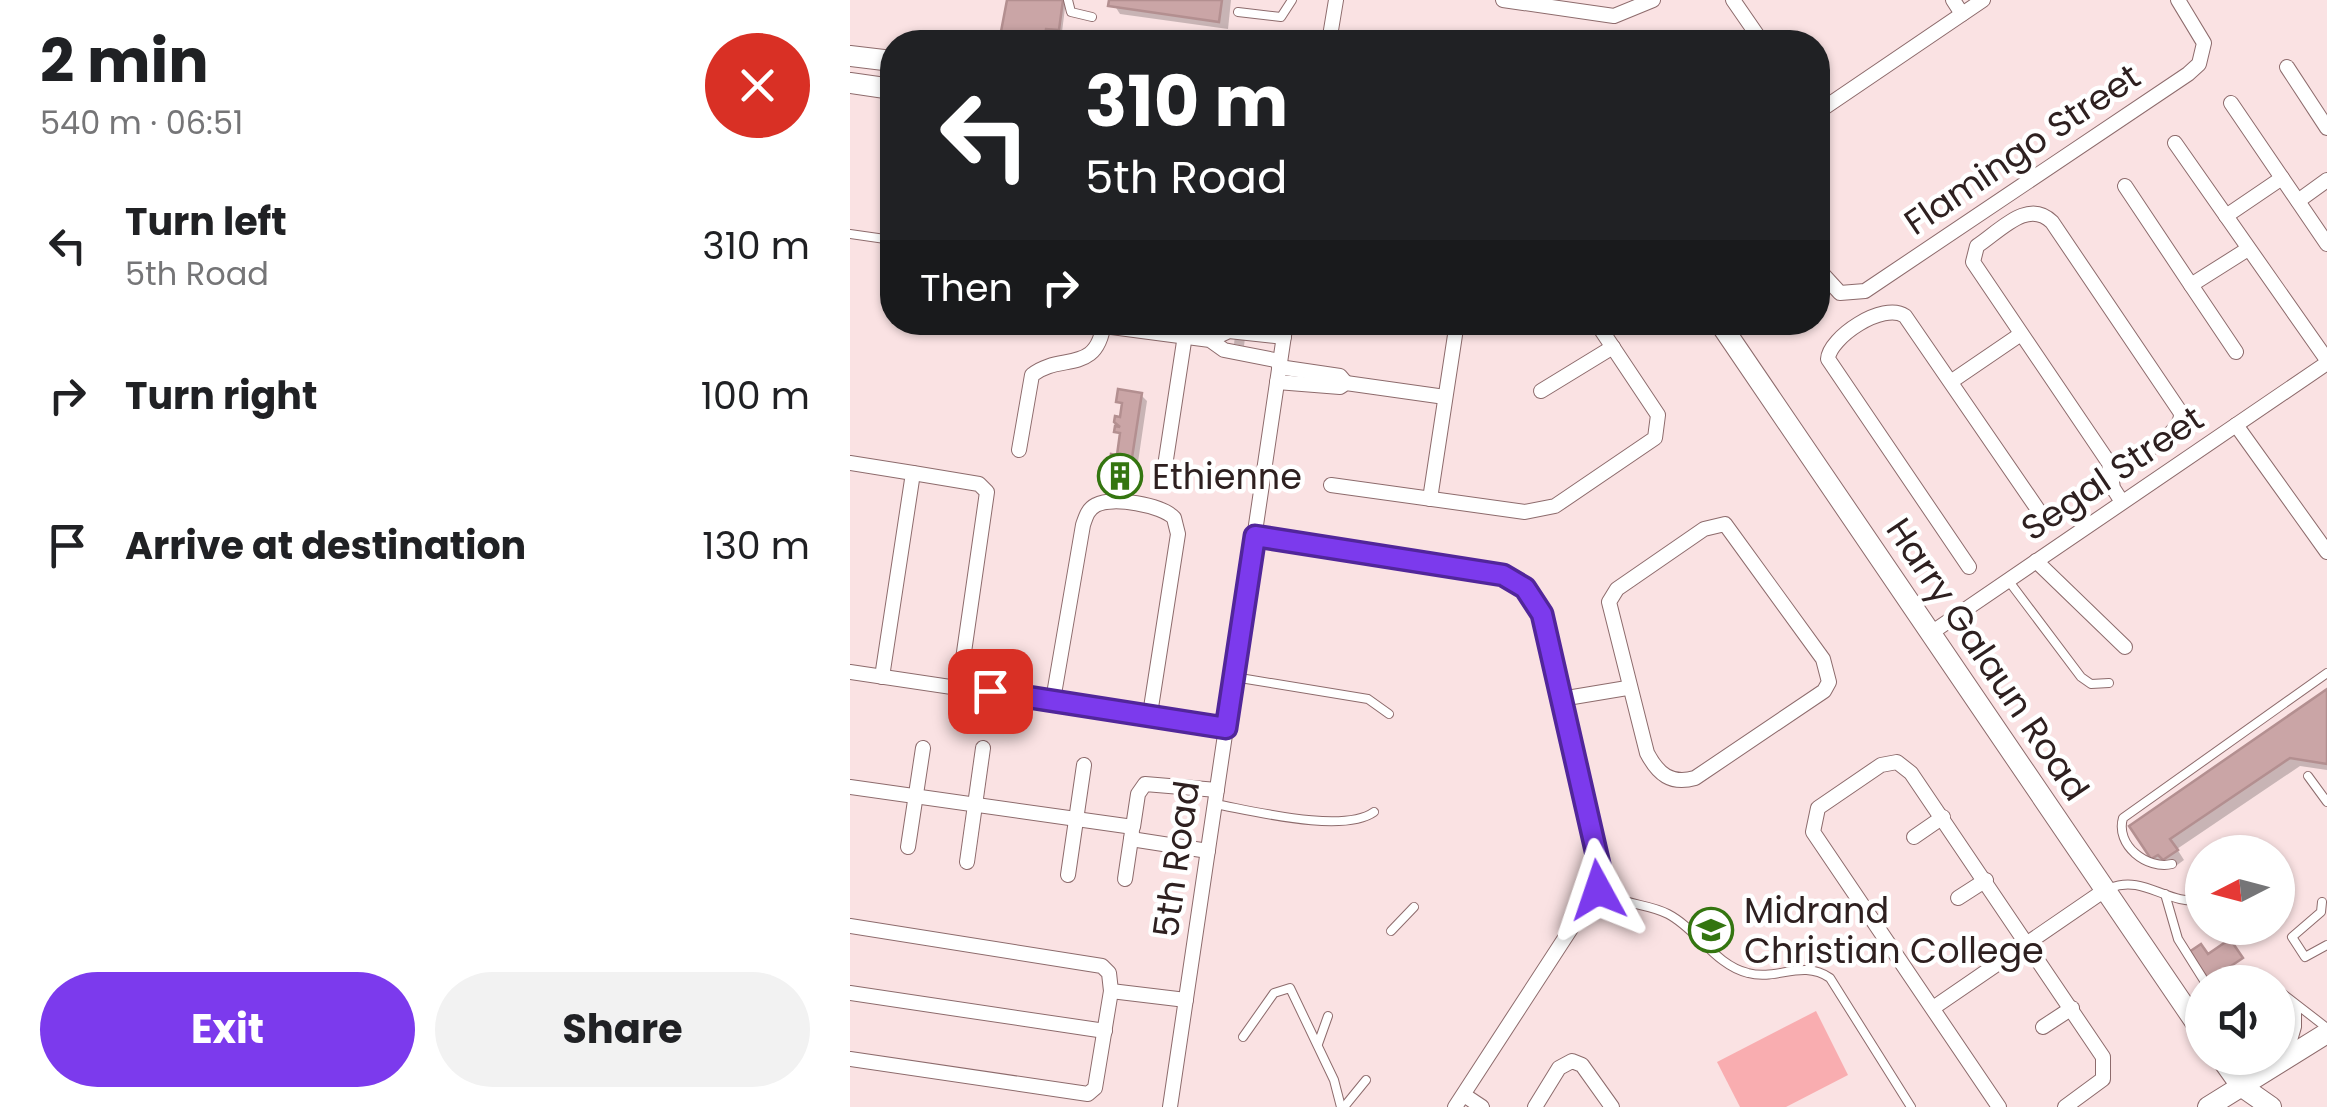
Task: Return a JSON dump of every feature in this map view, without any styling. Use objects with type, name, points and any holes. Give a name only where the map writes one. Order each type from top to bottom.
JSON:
[{"type":"main road","points":[[850,56],[880,60]]},
{"type":"main road","points":[[850,83],[880,88]]},
{"type":"main road","points":[[850,92],[880,91]]},
{"type":"main road","name":"Harry Galaun Road","points":[[1728,335],[2185,1000]]},
{"type":"main road","points":[[2295,1053],[2327,1030]]},
{"type":"main road","points":[[2234,1075],[2242,1086],[2272,1107]]},
{"type":"main road","points":[[2208,1107],[2260,1075]]},
{"type":"street","points":[[1331,30],[1336,0]]},
{"type":"street","points":[[1503,0],[1614,16],[1653,0]]},
{"type":"street","points":[[1733,0],[1754,30]]},
{"type":"street","points":[[1953,0],[1962,14]]},
{"type":"street","points":[[1830,104],[1983,0]]},
{"type":"street","name":"Flamingo Street","points":[[1830,283],[1840,294],[1866,291],[2188,74],[2199,64],[2204,50],[2199,30],[2178,0]]},
{"type":"street","points":[[2287,67],[2327,128]]},
{"type":"street","points":[[2231,103],[2327,244]]},
{"type":"street","points":[[2174,142],[2327,361]]},
{"type":"street","points":[[2226,216],[2282,178]]},
{"type":"street","points":[[2298,201],[2327,180]]},
{"type":"street","points":[[2125,186],[2236,352]]},
{"type":"street","points":[[2109,463],[2128,461],[2176,428],[2182,413],[2052,222],[2036,212],[2026,212],[1972,253],[1976,269],[2109,463],[2112,488],[2122,502]]},
{"type":"street","points":[[2192,284],[2248,248]]},
{"type":"street","points":[[1969,566],[1868,422],[1828,353],[1878,312],[1894,310],[1904,316],[2044,517]]},
{"type":"street","points":[[1952,382],[2021,334]]},
{"type":"street","points":[[1019,450],[1032,376],[1041,369],[1084,359],[1097,347],[1101,335]]},
{"type":"street","points":[[1163,478],[1185,335]]},
{"type":"street","points":[[1198,335],[1224,350],[1279,370],[1340,376],[1346,383],[1445,398]]},
{"type":"street","points":[[1210,340],[1221,335]]},
{"type":"street","name":"5th Road","points":[[1170,1107],[1284,335]]},
{"type":"street","points":[[1430,499],[1454,335]]},
{"type":"street","points":[[1332,485],[1525,512],[1546,510],[1654,438],[1658,415],[1605,335]]},
{"type":"street","points":[[1542,391],[1613,347]]},
{"type":"street","name":"Segal Street","points":[[1931,633],[2327,361]]},
{"type":"street","points":[[2236,425],[2327,552]]},
{"type":"street","points":[[850,463],[979,484],[989,498],[959,686]]},
{"type":"street","points":[[882,677],[913,473]]},
{"type":"street","points":[[1053,700],[1090,509],[1104,502],[1160,509],[1174,518],[1178,534],[1150,714]]},
{"type":"street","points":[[1718,523],[1731,528],[1829,674],[1824,691],[1696,778],[1681,781],[1664,777],[1652,762],[1627,688],[1611,597],[1616,589],[1718,523]]},
{"type":"street","points":[[1255,536],[1490,571],[1516,581],[1532,596],[1542,614],[1600,884],[1459,1101],[1482,1107]]},
{"type":"street","points":[[2036,561],[2126,647]]},
{"type":"street","points":[[850,672],[1226,728]]},
{"type":"street","points":[[1561,699],[1627,688]]},
{"type":"street","points":[[908,847],[923,748]]},
{"type":"street","points":[[967,862],[983,748]]},
{"type":"street","points":[[1999,1107],[1816,840],[1812,823],[1824,803],[1881,765],[1897,762],[1911,773],[2103,1057],[2106,1072],[2098,1085],[2065,1107]]},
{"type":"street","points":[[1068,875],[1084,765]]},
{"type":"street","points":[[1125,880],[1138,794],[1145,784],[1216,797]]},
{"type":"street","points":[[850,787],[1076,819],[1208,851]]},
{"type":"street","points":[[1914,837],[1943,817]]},
{"type":"street","points":[[1958,898],[1986,880]]},
{"type":"street","points":[[1933,1008],[2106,890]]},
{"type":"street","points":[[850,926],[1102,966],[1110,973],[1111,991],[1095,1088],[1084,1094],[850,1058]]},
{"type":"street","points":[[1111,991],[1186,1000]]},
{"type":"street","points":[[850,993],[1105,1031]]},
{"type":"street","points":[[2043,1027],[2072,1008]]},
{"type":"street","points":[[1536,1107],[1559,1068],[1572,1061],[1582,1065],[1612,1107]]},
{"type":"lane","points":[[1068,0],[1071,12],[1092,17]]},
{"type":"lane","points":[[1238,12],[1282,17],[1292,0]]},
{"type":"lane","points":[[850,234],[880,238]]},
{"type":"lane","points":[[2008,580],[2081,677],[2097,685],[2108,684]]},
{"type":"lane","points":[[2172,864],[2158,866],[2130,849],[2121,831],[2123,818],[2327,673]]},
{"type":"lane","points":[[1234,677],[1368,699],[1389,714]]},
{"type":"lane","points":[[2308,776],[2327,802]]},
{"type":"lane","points":[[1216,797],[1332,821],[1361,820],[1374,812]]},
{"type":"lane","points":[[2106,890],[2129,882],[2185,902]]},
{"type":"lane","points":[[1600,884],[1624,904],[1670,915],[1736,969],[1761,975],[1811,969],[1830,978],[1911,1107]]},
{"type":"lane","points":[[2165,894],[2178,939],[2194,965]]},
{"type":"lane","points":[[2322,902],[2321,912],[2292,937],[2302,956],[2327,944]]},
{"type":"lane","points":[[1391,931],[1414,908]]},
{"type":"lane","points":[[1243,1037],[1274,993],[1284,988],[1297,995],[1343,1107],[1366,1080]]},
{"type":"lane","points":[[2297,1006],[2327,1030]]},
{"type":"lane","points":[[2295,1036],[2297,1006]]},
{"type":"lane","points":[[1318,1044],[1328,1016]]},
{"type":"shaded area","points":[[1816,1011],[1848,1075],[1786,1107],[1740,1107],[1717,1062]]},
{"type":"building","points":[[1007,0],[1063,0],[1059,30],[1001,30]]},
{"type":"building","points":[[1109,0],[1222,0],[1219,22],[1108,6]]},
{"type":"building","points":[[1118,389],[1142,393],[1131,464],[1110,461],[1111,454],[1117,455],[1120,433],[1114,432],[1115,426],[1120,427],[1114,422],[1115,416],[1120,417],[1122,403],[1116,402]]},
{"type":"building","name":"Ethienne","points":[[1107,464],[1131,467],[1128,487],[1112,485],[1114,476],[1106,475]]},
{"type":"building","points":[[2327,689],[2327,764],[2290,758],[2170,839],[2178,850],[2163,860],[2158,855],[2151,859],[2129,826]]},
{"type":"building","points":[[2202,945],[2208,954],[2221,945],[2234,945],[2243,958],[2232,965],[2198,965],[2189,952]]},
{"type":"place","name":"Ethienne","points":[[1120,476]]},
{"type":"place","name":"Midrand Christian College","points":[[1711,930]]},
{"type":"route","points":[[990,691],[1226,728],[1255,536],[1503,575],[1525,588],[1542,614],[1599,864],[1598,890]]}]
